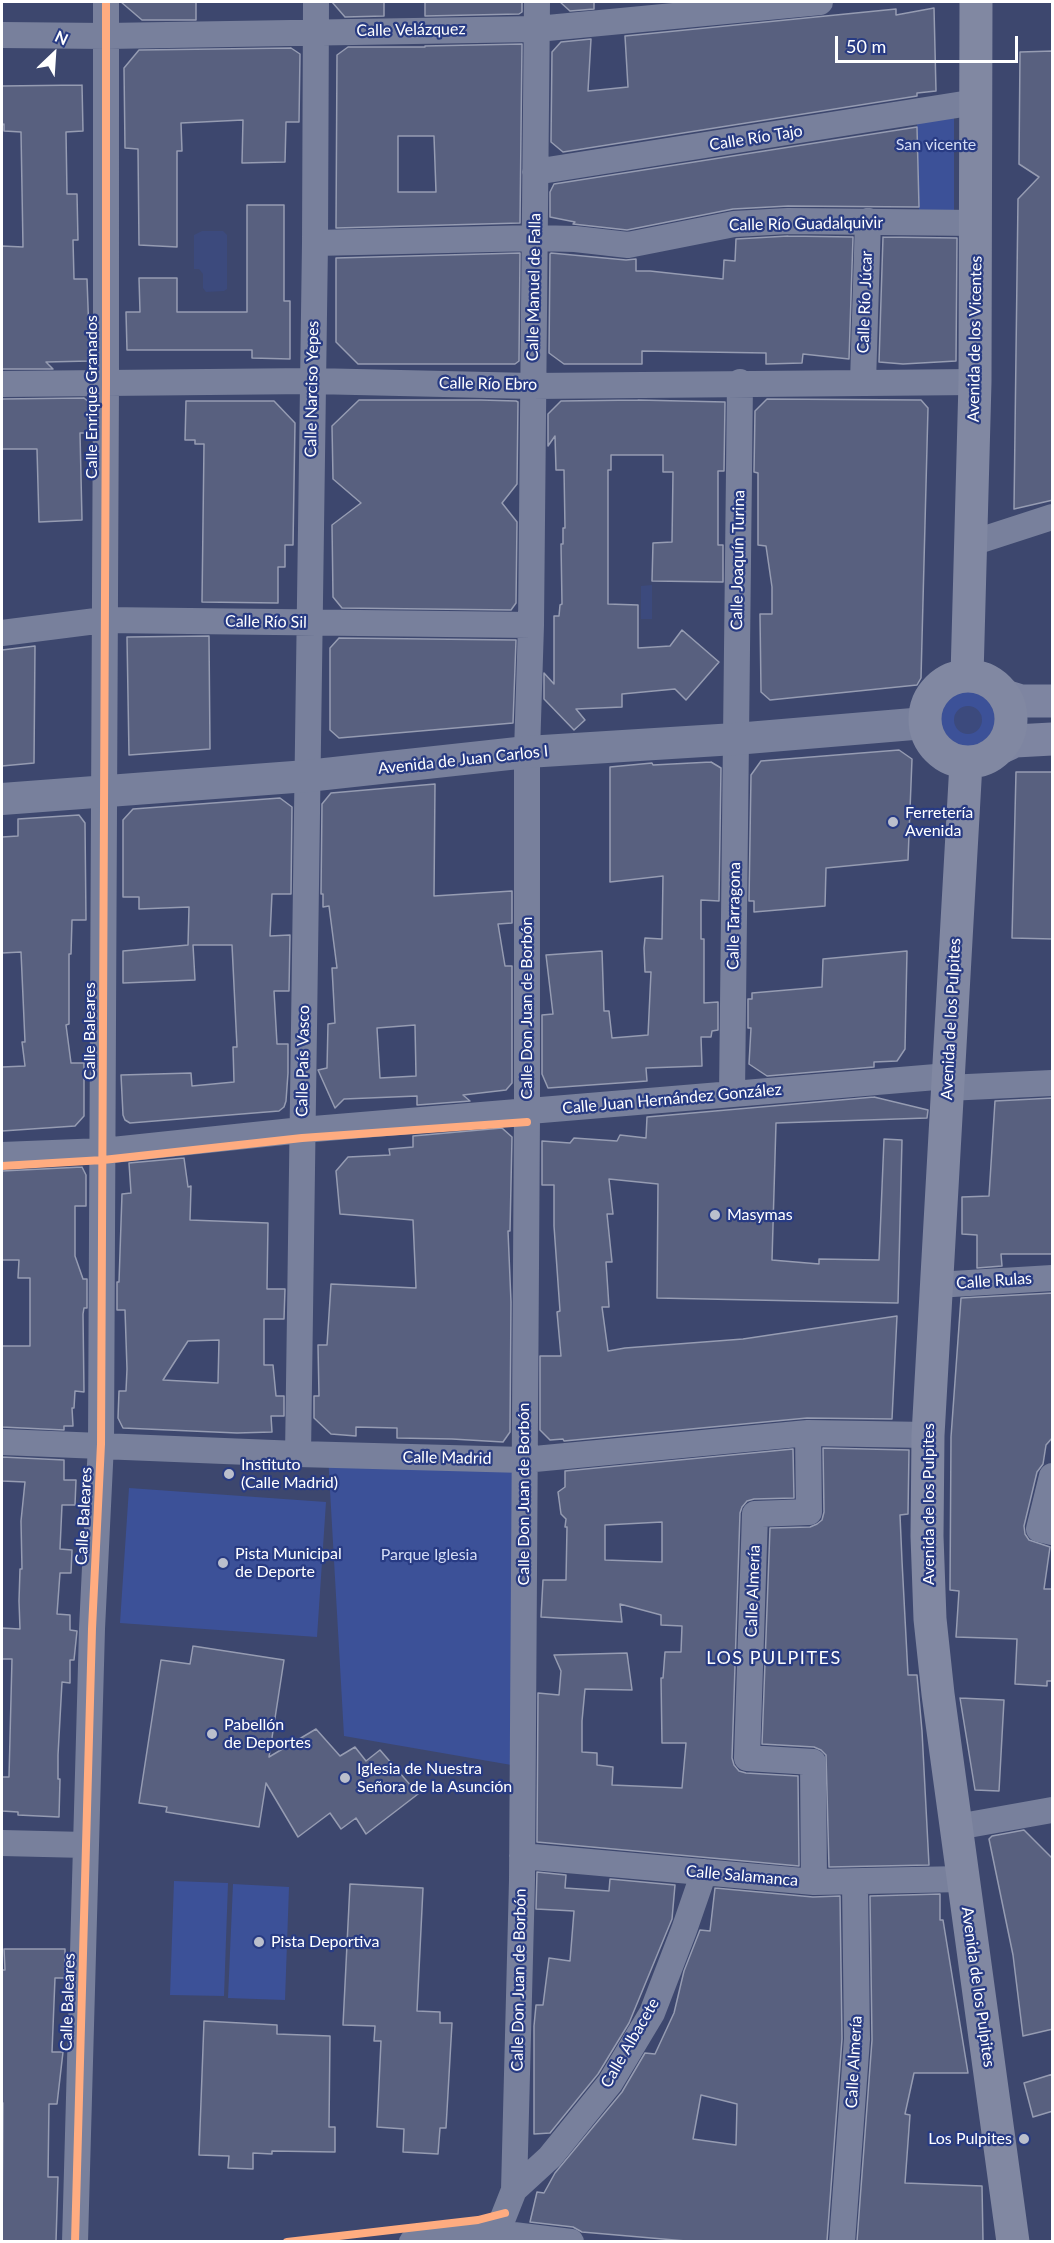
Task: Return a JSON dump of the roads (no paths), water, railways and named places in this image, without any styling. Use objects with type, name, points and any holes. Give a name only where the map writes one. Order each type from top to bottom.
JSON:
[{"type":"main road","name":"Avenida de los Vicentes","points":[[967,676],[975,381],[976,2]]},
{"type":"main road","points":[[1002,747],[1012,726],[1010,705],[999,688],[985,679],[967,676],[946,681],[938,688],[930,699],[925,723],[928,737],[945,756],[966,763],[985,760],[1002,747],[1015,741],[1053,739]]},
{"type":"main road","points":[[1005,696],[1021,701],[1053,701]]},
{"type":"main road","name":"Avenida de los Pulpites","points":[[966,763],[928,1435],[927,1536],[930,1619],[938,1694],[1013,2241]]},
{"type":"street","name":"Calle Enrique Granados","points":[[104,792],[106,2]]},
{"type":"street","name":"Calle Narciso Yepes","points":[[307,776],[315,243],[316,2]]},
{"type":"street","name":"Calle Manuel de Falla","points":[[527,752],[531,625],[537,2]]},
{"type":"street","name":"Calle Velázquez","points":[[2,35],[106,36],[537,29],[820,2]]},
{"type":"street","name":"Calle Río Tajo","points":[[536,172],[976,102]]},
{"type":"street","name":"Calle Río Guadalquivir","points":[[315,243],[535,238],[575,239],[628,245],[734,224],[868,221],[976,223]]},
{"type":"street","name":"Calle Río Júcar","points":[[863,382],[868,221]]},
{"type":"street","name":"Calle Río Ebro","points":[[2,384],[312,381],[532,386],[975,381]]},
{"type":"street","name":"Calle Joaquín Turina","points":[[735,739],[740,382]]},
{"type":"street","points":[[972,543],[1053,517]]},
{"type":"street","name":"Calle Río Sil","points":[[2,633],[104,620],[531,625]]},
{"type":"street","name":"Avenida de Juan Carlos I","points":[[2,799],[307,776],[527,752],[735,739],[925,723]]},
{"type":"street","name":"Calle Tarragona","points":[[732,1094],[735,739]]},
{"type":"street","name":"Calle Don Juan de Borbón","points":[[497,2233],[514,2190],[522,1856],[527,752]]},
{"type":"street","name":"Calle País Vasco","points":[[298,1454],[307,776]]},
{"type":"street","name":"Calle Baleares","points":[[75,2241],[92,1629],[101,1444],[104,792]]},
{"type":"street","name":"Calle Juan Hernández González","points":[[2,1155],[103,1151],[302,1130],[732,1094],[947,1082],[1053,1083]]},
{"type":"street","name":"Calle Rulas","points":[[936,1285],[1053,1278]]},
{"type":"street","name":"Calle Madrid","points":[[2,1442],[524,1460],[808,1433],[928,1435]]},
{"type":"street","name":"Calle Almería","points":[[808,1433],[809,1512],[755,1514],[747,1758],[813,1762],[814,1882]]},
{"type":"street","points":[[1053,1476],[1039,1529],[1053,1532]]},
{"type":"street","points":[[957,1827],[1053,1810]]},
{"type":"street","points":[[2,1843],[86,1845]]},
{"type":"street","name":"Calle Salamanca","points":[[522,1856],[814,1882],[855,1883],[963,1879]]},
{"type":"street","name":"Calle Albacete","points":[[514,2190],[550,2157],[610,2082],[652,2013],[704,1872]]},
{"type":"street","name":"Calle Almería","points":[[842,2241],[857,2039],[855,1883]]},
{"type":"street","points":[[412,2241],[497,2233],[571,2241]]},
{"type":"place","name":"Ferretería Avenida","points":[[893,822]]},
{"type":"place","name":"Masymas","points":[[715,1215]]},
{"type":"place","name":"Instituto (Calle Madrid)","points":[[229,1474]]},
{"type":"place","name":"Pista Municipal de Deporte","points":[[223,1563]]},
{"type":"place","name":"Pabellón de Deportes","points":[[212,1734]]},
{"type":"place","name":"Iglesia de Nuestra Señora de la Asunción","points":[[345,1778]]},
{"type":"place","name":"Pista Deportiva","points":[[259,1942]]},
{"type":"place","name":"Los Pulpites","points":[[1024,2139]]},
{"type":"district","name":"LOS PULPITES","points":[[774,1658]]},
{"type":"park label","name":"San vicente","points":[[936,145]]},
{"type":"park label","name":"Parque Iglesia","points":[[429,1555]]}]
